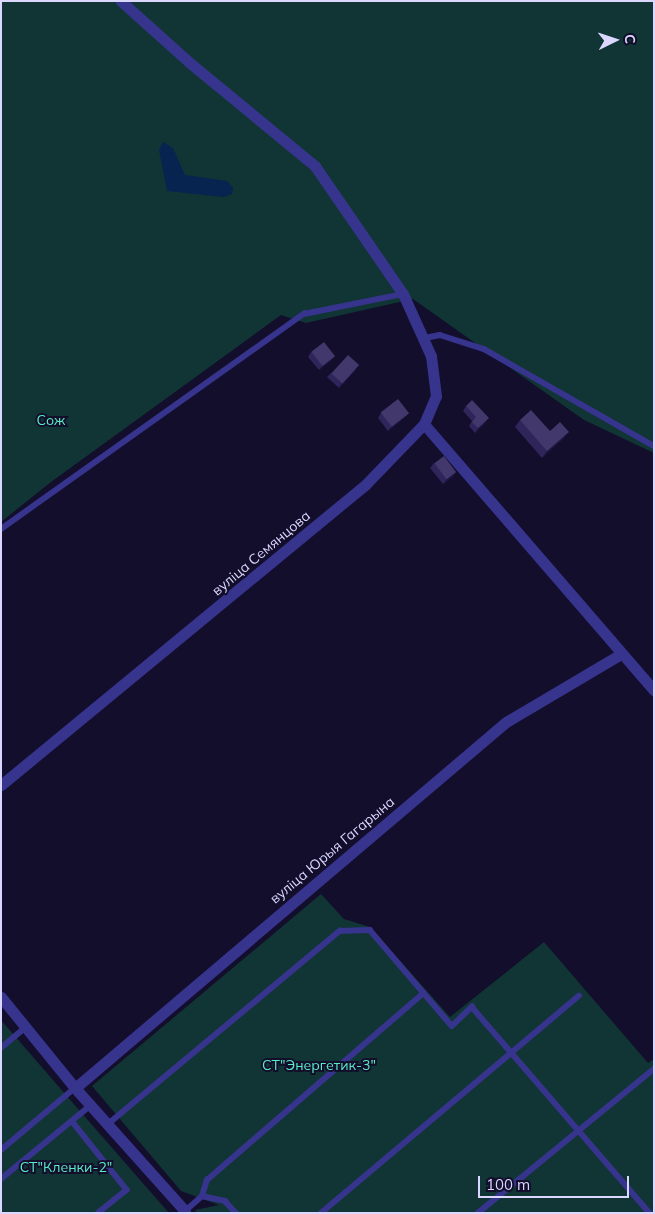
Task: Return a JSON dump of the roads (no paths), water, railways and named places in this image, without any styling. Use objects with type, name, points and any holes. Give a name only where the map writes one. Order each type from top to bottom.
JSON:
[{"type":"street","name":"вуліца Семянцова","points":[[1,785],[366,484],[424,424],[436,396],[431,356],[425,338],[403,294],[315,166],[190,63],[121,1]]},
{"type":"street","points":[[424,424],[654,690]]},
{"type":"street","name":"вуліца Юрыя Гагарына","points":[[75,1088],[506,722],[621,654]]},
{"type":"street","points":[[1,997],[75,1088],[184,1211]]},
{"type":"lane","points":[[1,529],[304,314],[403,294]]},
{"type":"lane","points":[[425,338],[440,335],[484,350],[654,446]]},
{"type":"lane","points":[[108,1124],[340,931],[370,930],[452,1026],[472,1007],[650,1213]]},
{"type":"lane","points":[[184,1211],[202,1196],[207,1180],[424,993]]},
{"type":"lane","points":[[321,1213],[579,996]]},
{"type":"lane","points":[[1,1048],[26,1027]]},
{"type":"lane","points":[[478,1213],[654,1069]]},
{"type":"lane","points":[[1,1150],[75,1088]]},
{"type":"lane","points":[[1,1179],[91,1105]]},
{"type":"lane","points":[[72,1121],[127,1190],[99,1213]]},
{"type":"lane","points":[[202,1196],[226,1201],[236,1213]]},
{"type":"water","points":[[163,142],[173,148],[185,175],[227,181],[233,188],[232,194],[224,197],[167,191],[159,150]]},
{"type":"park label","name":"Сож","points":[[51,420]]},
{"type":"park label","name":"СТ\"Энергетик-3\"","points":[[319,1065]]},
{"type":"park label","name":"СТ\"Кленки-2\"","points":[[66,1167]]}]
